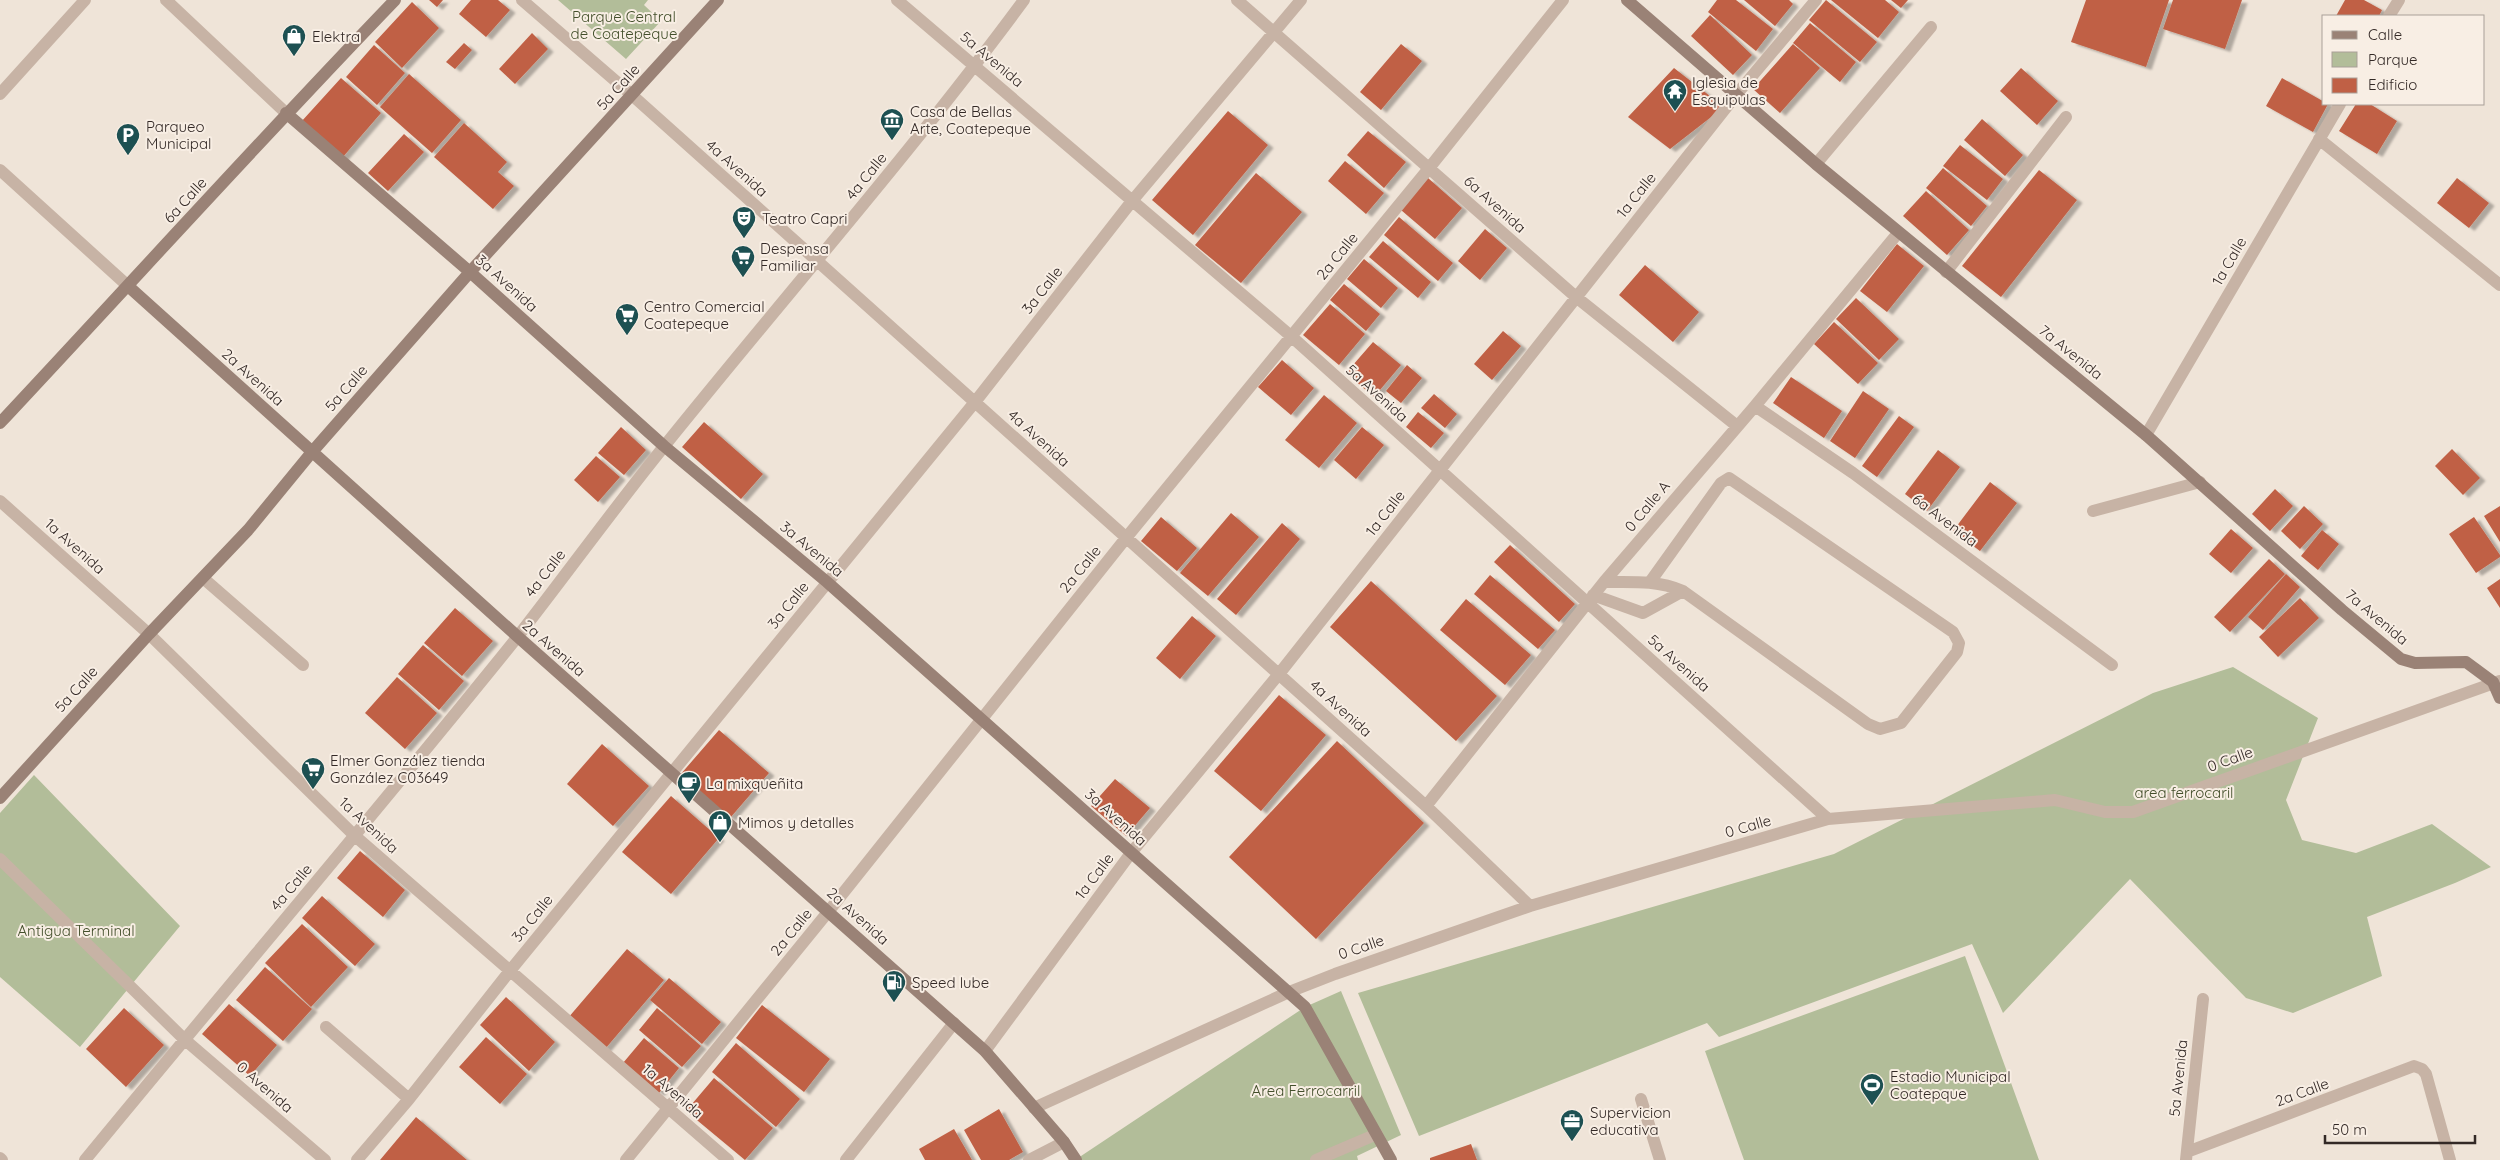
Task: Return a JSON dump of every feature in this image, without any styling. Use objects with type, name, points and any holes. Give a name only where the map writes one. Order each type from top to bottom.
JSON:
[{"type":"main road","name":"6a Calle","points":[[0,423],[286,113],[395,0]]},
{"type":"main road","name":"5a Calle","points":[[0,798],[149,634],[248,530],[312,452],[470,272],[633,96],[718,0]]},
{"type":"main road","name":"7a Avenida","points":[[1627,0],[1898,233],[2146,435],[2342,610],[2401,659],[2415,664],[2466,662],[2497,682],[2500,698]]},
{"type":"main road","name":"3a Avenida","points":[[286,113],[470,272],[664,446],[826,582],[1289,992],[1304,1007],[1391,1160]]},
{"type":"main road","name":"2a Avenida","points":[[128,286],[517,636],[985,1051],[1064,1142],[1076,1160]]},
{"type":"street","points":[[0,94],[86,0]]},
{"type":"street","name":"3a Avenida","points":[[166,0],[286,113]]},
{"type":"street","name":"4a Avenida","points":[[522,0],[633,96],[1426,806],[1530,906]]},
{"type":"street","name":"5a Avenida","points":[[897,0],[1292,337],[1438,471],[1590,599],[1828,819]]},
{"type":"street","name":"4a Calle","points":[[85,1160],[355,836],[517,636],[664,446],[818,261],[975,66],[1024,0]]},
{"type":"street","name":"6a Avenida","points":[[1237,0],[1430,167],[1576,297],[1737,426]]},
{"type":"street","name":"3a Calle","points":[[357,1160],[409,1099],[509,972],[975,402],[1132,201],[1301,0]]},
{"type":"street","name":"2a Calle","points":[[626,1160],[828,912],[1126,538],[1292,337],[1563,0]]},
{"type":"street","name":"1a Calle","points":[[985,1051],[1131,853],[1279,674],[1736,95],[1816,0]]},
{"type":"street","points":[[2390,15],[2398,0]]},
{"type":"street","points":[[1816,164],[1931,27]]},
{"type":"street","name":"1a Calle","points":[[2146,435],[2339,105]]},
{"type":"street","points":[[1946,272],[2066,117]]},
{"type":"street","points":[[2319,139],[2500,285]]},
{"type":"street","name":"2a Avenida","points":[[0,170],[128,286]]},
{"type":"street","name":"0 Calle A","points":[[1426,806],[1604,582],[1898,233]]},
{"type":"street","name":"6a Avenida","points":[[1754,406],[1853,473],[2112,665]]},
{"type":"street","points":[[1604,582],[1650,582],[1668,585],[1683,591],[1868,724],[1880,729],[1901,723],[1958,652],[1959,643],[1953,632],[1729,478],[1721,483],[1650,582]]},
{"type":"street","points":[[2093,511],[2200,482]]},
{"type":"street","name":"1a Avenida","points":[[0,500],[149,634],[355,836],[509,972],[728,1160]]},
{"type":"street","points":[[203,578],[303,665]]},
{"type":"street","points":[[1590,599],[1643,613],[1683,591]]},
{"type":"street","name":"0 Calle","points":[[1034,1108],[1289,992],[1335,974],[1530,906],[1828,819],[2055,800],[2105,812],[2134,812],[2497,682]]},
{"type":"street","name":"0 Avenida","points":[[0,859],[184,1040],[325,1160]]},
{"type":"street","name":"5a Avenida","points":[[2187,1156],[2203,999]]},
{"type":"street","points":[[846,1160],[954,1023]]},
{"type":"street","points":[[326,1027],[409,1099]]},
{"type":"street","name":"2a Calle","points":[[2187,1156],[2414,1066],[2422,1069],[2426,1074],[2450,1160]]},
{"type":"street","points":[[1641,1099],[1660,1160]]},
{"type":"street","points":[[1316,1160],[1377,1134]]},
{"type":"street","points":[[1029,1160],[1064,1142]]},
{"type":"green space","name":"Parque Central de Coatepeque","points":[[558,0],[648,0],[644,5],[661,21],[626,59]]},
{"type":"green space","name":"area ferrocaril","points":[[2233,667],[2318,718],[2286,800],[2302,840],[2356,853],[2432,824],[2491,867],[2367,917],[2382,976],[2293,1013],[2246,998],[2130,879],[2003,1013],[1972,944],[1719,1037],[1707,1023],[1419,1136],[1358,993],[1834,854],[2153,693]]},
{"type":"green space","name":"Antigua Terminal","points":[[34,775],[180,926],[80,1047],[0,977],[0,813]]},
{"type":"green space","name":"Estadio Municipal Coatepque","points":[[1965,956],[2039,1160],[1744,1160],[1705,1051]]},
{"type":"green space","name":"Area Ferrocarril","points":[[1341,991],[1401,1135],[1357,1156],[1358,1160],[1075,1160],[1305,1007]]},
{"type":"building","points":[[429,0],[443,0],[437,7]]},
{"type":"building","points":[[471,0],[498,0],[510,10],[486,37],[459,14]]},
{"type":"building","points":[[1717,0],[1736,0],[1773,29],[1756,51],[1708,12]]},
{"type":"building","points":[[1744,0],[1789,0],[1793,4],[1775,26]]},
{"type":"building","points":[[1826,0],[1877,42],[1860,62],[1809,20]]},
{"type":"building","points":[[1831,0],[1885,0],[1899,12],[1878,38]]},
{"type":"building","points":[[1891,0],[1908,0],[1901,8]]},
{"type":"building","points":[[2086,0],[2169,0],[2146,67],[2071,42]]},
{"type":"building","points":[[2173,0],[2242,0],[2225,49],[2163,29]]},
{"type":"building","points":[[2345,0],[2364,0],[2382,10],[2380,15],[2337,15]]},
{"type":"building","points":[[412,2],[439,28],[402,68],[375,42]]},
{"type":"building","points":[[1710,15],[1752,55],[1733,75],[1691,36]]},
{"type":"building","points":[[1810,23],[1856,62],[1840,82],[1793,43]]},
{"type":"building","points":[[532,33],[548,49],[515,84],[499,69]]},
{"type":"building","points":[[464,43],[472,50],[455,69],[446,62]]},
{"type":"building","points":[[1401,44],[1422,61],[1381,110],[1360,92]]},
{"type":"building","points":[[1793,44],[1820,68],[1780,113],[1753,89]]},
{"type":"building","points":[[374,45],[405,73],[377,105],[346,77]]},
{"type":"building","name":"Iglesia de Esquipulas","points":[[1674,68],[1724,107],[1670,149],[1628,117]]},
{"type":"building","points":[[2021,68],[2058,101],[2037,125],[2000,91]]},
{"type":"building","points":[[409,74],[461,120],[432,153],[380,107]]},
{"type":"building","points":[[341,78],[381,113],[342,158],[301,122]]},
{"type":"building","points":[[2282,78],[2322,101],[2322,105],[2327,105],[2313,132],[2266,106]]},
{"type":"building","points":[[2355,105],[2372,105],[2397,121],[2377,154],[2339,131]]},
{"type":"building","points":[[1228,111],[1268,145],[1193,235],[1152,200]]},
{"type":"building","points":[[1982,119],[2023,155],[2005,176],[1964,140]]},
{"type":"building","points":[[464,123],[507,162],[498,172],[514,186],[493,209],[434,157]]},
{"type":"building","points":[[1368,131],[1406,162],[1384,188],[1347,155]]},
{"type":"building","points":[[404,134],[424,152],[388,191],[368,173]]},
{"type":"building","points":[[1960,145],[2003,179],[1987,200],[1943,166]]},
{"type":"building","points":[[1345,161],[1384,193],[1366,214],[1328,181]]},
{"type":"building","points":[[1943,168],[1987,206],[1971,226],[1926,188]]},
{"type":"building","points":[[2039,170],[2077,200],[2001,297],[1962,266]]},
{"type":"building","points":[[1256,173],[1302,212],[1241,283],[1195,245]]},
{"type":"building","points":[[1428,178],[1462,208],[1435,239],[1401,210]]},
{"type":"building","points":[[2457,178],[2489,203],[2469,228],[2437,203]]},
{"type":"building","points":[[1926,191],[1969,230],[1947,255],[1903,216]]},
{"type":"building","points":[[1399,217],[1453,263],[1438,281],[1384,235]]},
{"type":"building","points":[[1485,229],[1507,248],[1480,280],[1458,261]]},
{"type":"building","points":[[1383,241],[1431,282],[1418,298],[1369,257]]},
{"type":"building","points":[[1897,244],[1924,266],[1887,312],[1860,291]]},
{"type":"building","points":[[1364,259],[1398,288],[1381,308],[1347,279]]},
{"type":"building","points":[[1645,265],[1699,312],[1673,342],[1619,295]]},
{"type":"building","points":[[1344,284],[1380,314],[1366,331],[1330,300]]},
{"type":"building","points":[[1856,298],[1899,339],[1879,360],[1836,319]]},
{"type":"building","points":[[1330,304],[1365,334],[1339,365],[1303,335]]},
{"type":"building","points":[[1834,322],[1878,363],[1858,384],[1814,344]]},
{"type":"building","points":[[1503,331],[1521,346],[1492,380],[1474,364]]},
{"type":"building","points":[[1373,342],[1401,365],[1374,397],[1346,373]]},
{"type":"building","points":[[1282,360],[1314,388],[1291,415],[1258,387]]},
{"type":"building","points":[[1407,365],[1422,378],[1401,403],[1386,391]]},
{"type":"building","points":[[1791,377],[1842,411],[1824,438],[1773,403]]},
{"type":"building","points":[[1863,391],[1889,409],[1855,458],[1830,441]]},
{"type":"building","points":[[1434,394],[1457,414],[1445,428],[1421,408]]},
{"type":"building","points":[[1324,395],[1357,423],[1319,468],[1285,440]]},
{"type":"building","points":[[1418,412],[1444,433],[1431,448],[1406,427]]},
{"type":"building","points":[[1899,416],[1914,427],[1877,477],[1862,466]]},
{"type":"building","points":[[704,422],[763,474],[741,499],[682,447]]},
{"type":"building","points":[[621,427],[646,450],[624,475],[598,453]]},
{"type":"building","points":[[1362,427],[1384,445],[1356,479],[1334,460]]},
{"type":"building","points":[[2452,449],[2480,478],[2463,495],[2435,466]]},
{"type":"building","points":[[1938,450],[1960,467],[1927,511],[1905,494]]},
{"type":"building","points":[[596,456],[620,477],[598,502],[574,480]]},
{"type":"building","points":[[1990,482],[2017,503],[1980,551],[1953,531]]},
{"type":"building","points":[[2275,489],[2293,506],[2270,531],[2252,514]]},
{"type":"building","points":[[2304,506],[2323,524],[2300,549],[2281,531]]},
{"type":"building","points":[[2500,506],[2500,542],[2484,516]]},
{"type":"building","points":[[1231,513],[1259,537],[1208,596],[1180,573]]},
{"type":"building","points":[[1161,517],[1197,548],[1177,571],[1141,541]]},
{"type":"building","points":[[2474,517],[2500,555],[2500,557],[2476,573],[2449,534]]},
{"type":"building","points":[[1282,523],[1300,539],[1236,615],[1217,599]]},
{"type":"building","points":[[2231,529],[2253,548],[2231,573],[2209,554]]},
{"type":"building","points":[[2322,530],[2339,544],[2318,570],[2301,556]]},
{"type":"building","points":[[1510,545],[1575,604],[1559,622],[1494,562]]},
{"type":"building","points":[[2269,559],[2285,574],[2230,632],[2214,617]]},
{"type":"building","points":[[2286,574],[2300,587],[2263,630],[2248,617]]},
{"type":"building","points":[[1490,575],[1555,630],[1538,649],[1474,594]]},
{"type":"building","points":[[2500,579],[2500,608],[2487,588]]},
{"type":"building","points":[[1371,581],[1497,696],[1456,741],[1330,627]]},
{"type":"building","points":[[2300,598],[2319,618],[2278,657],[2259,637]]},
{"type":"building","points":[[1466,599],[1531,655],[1505,685],[1440,630]]},
{"type":"building","points":[[455,608],[493,641],[462,676],[424,643]]},
{"type":"building","points":[[1192,616],[1216,636],[1180,679],[1156,658]]},
{"type":"building","points":[[423,645],[464,681],[439,710],[398,674]]},
{"type":"building","points":[[397,677],[437,713],[405,749],[365,713]]},
{"type":"building","points":[[1279,695],[1326,735],[1261,811],[1214,771]]},
{"type":"building","points":[[719,730],[769,773],[730,818],[680,775]]},
{"type":"building","points":[[1337,741],[1424,823],[1316,939],[1229,857]]},
{"type":"building","points":[[602,744],[649,786],[613,826],[567,784]]},
{"type":"building","points":[[1115,779],[1150,808],[1126,836],[1091,806]]},
{"type":"building","points":[[671,796],[719,838],[671,894],[622,852]]},
{"type":"building","points":[[360,851],[405,890],[383,917],[337,878]]},
{"type":"building","points":[[322,896],[375,944],[355,966],[302,918]]},
{"type":"building","points":[[302,924],[348,967],[311,1007],[265,963]]},
{"type":"building","points":[[627,949],[664,980],[605,1049],[568,1018]]},
{"type":"building","points":[[265,967],[312,1009],[283,1041],[236,1000]]},
{"type":"building","points":[[669,978],[721,1022],[702,1044],[650,1000]]},
{"type":"building","points":[[506,997],[555,1042],[529,1071],[480,1025]]},
{"type":"building","points":[[229,1004],[277,1045],[250,1076],[202,1034]]},
{"type":"building","points":[[762,1005],[830,1059],[804,1092],[736,1038]]},
{"type":"building","points":[[124,1008],[164,1045],[126,1087],[86,1049]]},
{"type":"building","points":[[657,1008],[701,1046],[682,1067],[639,1030]]},
{"type":"building","points":[[486,1037],[527,1074],[500,1104],[459,1067]]},
{"type":"building","points":[[644,1038],[679,1068],[659,1093],[623,1063]]},
{"type":"building","points":[[736,1043],[800,1099],[776,1127],[712,1072]]},
{"type":"building","points":[[714,1078],[773,1128],[745,1160],[686,1111]]},
{"type":"building","points":[[999,1109],[1023,1152],[1009,1160],[981,1160],[964,1130]]},
{"type":"building","points":[[416,1117],[467,1160],[380,1160]]},
{"type":"building","points":[[954,1129],[972,1160],[925,1160],[919,1149]]},
{"type":"building","points":[[1471,1144],[1477,1160],[1430,1160],[1430,1158]]},
{"type":"place","name":"Elektra","points":[[294,57]]},
{"type":"place","name":"Iglesia de Esquipulas","points":[[1675,112]]},
{"type":"place","name":"Casa de Bellas Arte, Coatepeque","points":[[892,141]]},
{"type":"place","name":"Parqueo Municipal","points":[[128,156]]},
{"type":"place","name":"Teatro Capri","points":[[744,239]]},
{"type":"place","name":"Despensa Familiar","points":[[743,278]]},
{"type":"place","name":"Centro Comercial Coatepeque","points":[[627,336]]},
{"type":"place","name":"Elmer González tienda González C03649","points":[[313,790]]},
{"type":"place","name":"La mixqueñita","points":[[689,804]]},
{"type":"place","name":"Mimos y detalles","points":[[720,843]]},
{"type":"place","name":"Speed lube","points":[[894,1003]]},
{"type":"place","name":"Estadio Municipal Coatepque","points":[[1872,1106]]},
{"type":"place","name":"Supervicion educativa","points":[[1572,1142]]}]
